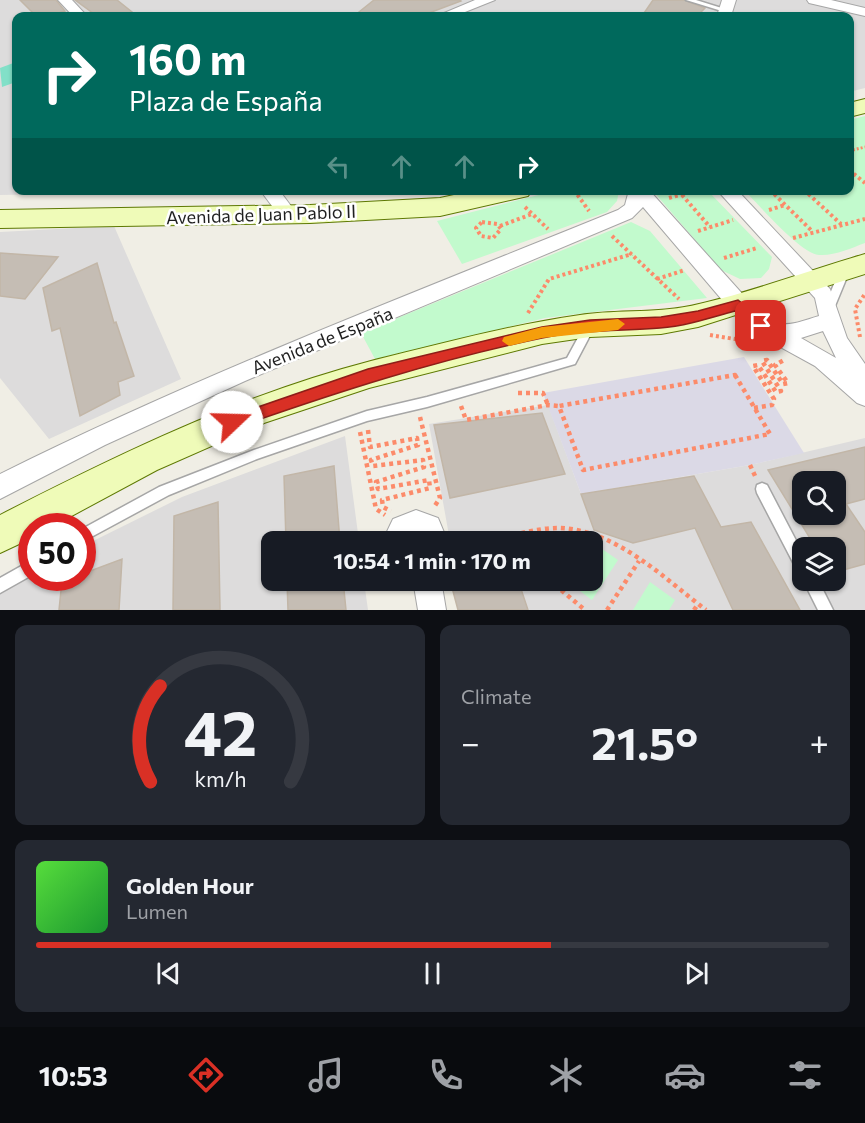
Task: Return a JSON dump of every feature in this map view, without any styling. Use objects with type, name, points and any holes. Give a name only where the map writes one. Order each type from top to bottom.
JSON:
[{"type":"main road","name":"Avenida de Juan Pablo II","points":[[0,218],[288,214],[440,207],[499,195]]},
{"type":"main road","points":[[0,535],[144,459],[254,413],[368,375],[542,332],[590,325],[661,322],[705,326],[738,305],[854,268]]},
{"type":"street","points":[[65,0],[76,12]]},
{"type":"street","points":[[455,12],[488,0]]},
{"type":"street","points":[[814,0],[865,12]]},
{"type":"street","points":[[273,195],[288,214]]},
{"type":"street","name":"Avenida de España","points":[[0,487],[96,438],[237,375],[601,225],[633,208],[637,195]]},
{"type":"street","points":[[642,195],[738,305],[761,326],[823,360],[865,396]]},
{"type":"street","points":[[731,195],[811,281],[830,313],[835,335],[849,362],[865,381]]},
{"type":"street","points":[[776,333],[796,331],[830,313]]},
{"type":"street","points":[[429,591],[432,610]]},
{"type":"lane","points":[[689,0],[726,9]]},
{"type":"lane","points":[[830,313],[854,268]]},
{"type":"lane","points":[[96,528],[164,491],[254,455],[362,418],[457,394],[571,361],[590,325]]},
{"type":"lane","points":[[762,489],[792,547]]},
{"type":"lane","points":[[0,586],[18,575]]},
{"type":"lane","points":[[816,591],[826,610]]},
{"type":"path","points":[[516,195],[532,214],[562,241]]},
{"type":"path","points":[[578,195],[601,225],[705,326]]},
{"type":"path","points":[[664,199],[682,195],[710,227]]},
{"type":"path","points":[[775,195],[814,232]]},
{"type":"path","points":[[809,195],[842,225]]},
{"type":"path","points":[[759,212],[785,205]]},
{"type":"path","points":[[500,226],[501,232],[493,238],[481,236],[476,228],[486,221],[500,226],[532,214]]},
{"type":"path","points":[[693,232],[740,217]]},
{"type":"path","points":[[519,315],[530,312],[549,279],[632,254]]},
{"type":"path","points":[[860,339],[855,309],[865,294]]},
{"type":"path","points":[[754,408],[772,405],[774,399],[753,366],[758,365],[776,392],[781,391],[762,361],[767,360],[783,384],[788,383],[775,365],[790,358]]},
{"type":"path","points":[[457,394],[466,420],[735,375],[770,434],[583,470],[559,406]]},
{"type":"path","points":[[417,404],[440,498]]},
{"type":"path","points":[[362,418],[376,509]]},
{"type":"path","points":[[362,418],[370,447],[417,438],[418,445],[371,460],[373,466],[423,460],[424,467],[376,482],[378,489],[429,480],[430,488],[382,500],[382,507],[423,531]]},
{"type":"path","points":[[544,531],[560,528],[578,531]]},
{"type":"path","points":[[603,540],[639,561],[706,610]]},
{"type":"path","points":[[607,610],[639,561]]},
{"type":"path","points":[[562,591],[585,610]]},
{"type":"path","points":[[694,610],[698,604]]},
{"type":"shaded area","points":[[0,0],[865,0],[865,88],[854,91],[854,12],[12,12],[12,195],[0,195]]},
{"type":"shaded area","points":[[114,226],[181,379],[49,439],[0,378],[0,232]]},
{"type":"shaded area","points":[[744,357],[804,453],[750,465],[581,494],[543,393]]},
{"type":"shaded area","points":[[548,405],[581,494],[750,465],[865,438],[865,610],[463,610],[460,591],[603,591],[603,531],[448,531],[429,424]]},
{"type":"shaded area","points":[[345,436],[358,531],[261,531],[261,591],[365,591],[368,610],[0,610],[0,587],[18,578],[18,591],[96,591],[96,540],[182,497]]},
{"type":"green space","points":[[12,64],[12,83],[2,87],[0,68]]},
{"type":"green space","points":[[865,116],[865,243],[843,251],[819,255],[791,238],[749,195],[854,195],[854,119]]},
{"type":"green space","points":[[538,195],[618,195],[617,201],[607,212],[462,264],[437,221]]},
{"type":"green space","points":[[656,195],[712,195],[772,257],[769,269],[761,278],[740,279],[721,270]]},
{"type":"green space","points":[[631,222],[650,231],[707,298],[545,318],[375,359],[361,333]]},
{"type":"green space","points":[[603,550],[618,560],[603,583]]},
{"type":"green space","points":[[650,582],[675,600],[669,610],[633,610]]},
{"type":"green space","points":[[580,591],[598,591],[592,600]]},
{"type":"building","points":[[20,0],[56,0],[65,11],[62,12],[32,12]]},
{"type":"building","points":[[75,0],[117,0],[132,12],[92,12]]},
{"type":"building","points":[[374,0],[461,1],[432,12],[359,12]]},
{"type":"building","points":[[653,0],[684,0],[705,8],[701,12],[645,12]]},
{"type":"building","points":[[0,253],[58,257],[25,299],[0,296]]},
{"type":"building","points":[[97,263],[114,323],[116,322],[134,376],[118,382],[120,395],[80,416],[60,328],[52,331],[43,288]]},
{"type":"building","points":[[542,413],[565,474],[450,498],[434,425]]},
{"type":"building","points":[[865,447],[865,499],[846,504],[846,471],[792,471],[792,509],[768,470]]},
{"type":"building","points":[[334,466],[339,531],[286,531],[284,476]]},
{"type":"building","points":[[694,476],[721,527],[751,522],[800,610],[733,610],[695,528],[633,543],[603,533],[603,531],[594,530],[581,494]]},
{"type":"building","points":[[218,502],[220,610],[173,610],[174,516]]},
{"type":"building","points":[[846,504],[865,532],[865,564],[846,569],[846,537],[809,537],[802,525],[846,525]]},
{"type":"building","points":[[122,559],[119,610],[59,610],[61,591],[96,591],[96,569]]},
{"type":"building","points":[[287,591],[344,591],[346,610],[288,610]]},
{"type":"building","points":[[453,591],[522,591],[528,610],[458,610]]},
{"type":"slow traffic","points":[[509,341],[542,332],[590,325],[618,324]]},
{"type":"route","points":[[232,422],[368,375],[542,332],[590,325],[661,322],[698,316],[738,305],[761,326]]}]
